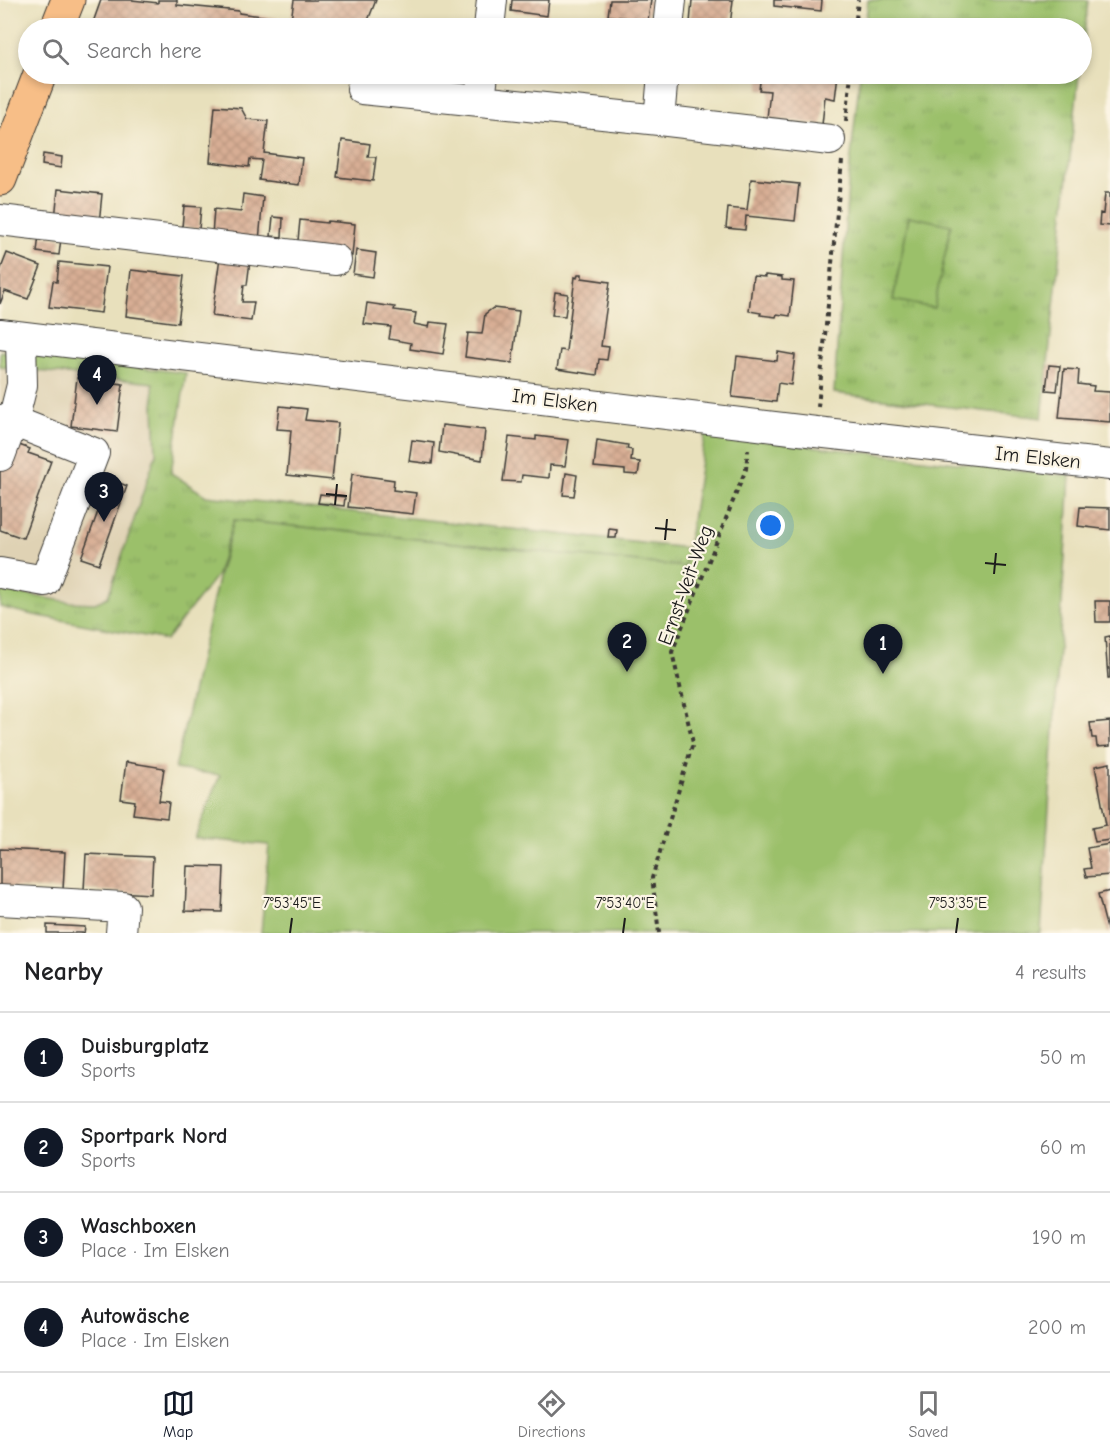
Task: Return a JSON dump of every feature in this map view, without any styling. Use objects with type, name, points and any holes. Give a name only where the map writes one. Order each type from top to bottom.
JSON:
[{"type":"main road","points":[[61,18],[68,0]]},
{"type":"main road","points":[[0,179],[36,84]]},
{"type":"street","points":[[490,18],[492,0]]},
{"type":"street","points":[[669,18],[670,0]]},
{"type":"street","points":[[659,120],[662,84]]},
{"type":"street","points":[[362,89],[482,87],[659,120],[839,142]]},
{"type":"street","points":[[0,220],[336,260]]},
{"type":"street","points":[[0,456],[6,420],[22,386],[10,335]]},
{"type":"street","name":"Im Elsken","points":[[10,335],[1110,465]]},
{"type":"street","points":[[0,573],[45,581],[94,453],[6,420]]},
{"type":"street","points":[[0,900],[123,907],[121,933]]},
{"type":"path","points":[[856,18],[858,0]]},
{"type":"path","points":[[816,432],[839,142],[849,84]]},
{"type":"path","name":"Ernst-Veit-Weg","points":[[659,933],[652,878],[693,742],[672,652],[746,469],[751,423]]},
{"type":"shaded area","points":[[0,367],[153,383],[156,454],[108,597],[95,603],[69,602],[0,590]]},
{"type":"green space","points":[[868,0],[1088,0],[1086,18],[866,18]]},
{"type":"green space","points":[[859,84],[1078,84],[1042,418],[834,393],[848,184]]},
{"type":"green space","points":[[909,216],[951,225],[934,308],[893,300]]},
{"type":"green space","points":[[0,351],[186,373],[171,473],[206,496],[687,548],[685,567],[234,520],[217,575],[166,640],[0,607],[0,590],[69,602],[95,603],[108,597],[156,454],[153,383],[0,367]]},
{"type":"green space","points":[[705,434],[1070,476],[1041,933],[261,933],[269,845],[195,838],[220,775],[175,769],[219,574],[234,520],[685,567]]},
{"type":"building","points":[[101,0],[158,3],[158,0],[177,0],[177,5],[239,11],[239,13],[276,18],[95,18]]},
{"type":"building","points":[[294,0],[376,0],[369,18],[291,18]]},
{"type":"building","points":[[512,0],[549,0],[547,16],[511,11]]},
{"type":"building","points":[[610,0],[651,0],[648,18],[608,16]]},
{"type":"building","points":[[692,0],[733,0],[731,18],[690,18]]},
{"type":"building","points":[[774,0],[822,0],[821,11],[774,6]]},
{"type":"building","points":[[760,84],[837,84],[835,99],[825,97],[822,125],[767,118],[770,91],[759,90]]},
{"type":"building","points":[[215,106],[241,108],[247,119],[268,121],[264,153],[302,158],[299,185],[259,180],[262,160],[250,159],[249,167],[210,162]]},
{"type":"building","points":[[342,140],[370,144],[368,157],[376,157],[373,181],[337,177]]},
{"type":"building","points":[[43,154],[62,157],[61,168],[42,165]]},
{"type":"building","points":[[751,179],[799,184],[795,221],[746,216],[745,230],[726,228],[728,208],[747,210]]},
{"type":"building","points":[[58,189],[102,194],[99,224],[55,219]]},
{"type":"building","points":[[1105,193],[1110,193],[1110,226],[1099,225],[1100,213],[1103,214]]},
{"type":"building","points":[[243,194],[263,197],[259,241],[212,235],[214,209],[241,212]]},
{"type":"building","points":[[184,206],[201,207],[199,229],[182,227]]},
{"type":"building","points":[[273,217],[283,218],[282,237],[271,236]]},
{"type":"building","points":[[300,220],[355,224],[352,256],[297,251]]},
{"type":"building","points":[[39,235],[61,238],[59,255],[37,252]]},
{"type":"building","points":[[356,250],[376,253],[373,277],[353,274]]},
{"type":"building","points":[[7,253],[41,266],[28,299],[5,291],[0,304],[0,271]]},
{"type":"building","points":[[220,257],[250,261],[242,302],[254,302],[251,321],[212,316]]},
{"type":"building","points":[[59,262],[107,267],[101,313],[49,307],[53,281],[57,282]]},
{"type":"building","points":[[131,270],[184,276],[178,323],[126,316]]},
{"type":"building","points":[[578,274],[582,274],[582,278],[610,282],[601,346],[609,347],[607,360],[599,359],[597,375],[557,369],[560,350],[566,351],[575,277],[577,278]]},
{"type":"building","points":[[765,275],[794,281],[790,316],[777,314],[776,317],[749,311],[753,276],[765,277]]},
{"type":"building","points":[[555,292],[568,294],[565,316],[552,315]]},
{"type":"building","points":[[367,303],[416,313],[414,324],[429,327],[430,322],[448,324],[443,354],[410,349],[411,343],[389,339],[391,327],[364,324]]},
{"type":"building","points":[[493,308],[519,311],[512,363],[465,357],[468,333],[482,334],[485,314]]},
{"type":"building","points":[[778,352],[795,355],[791,385],[778,383],[776,402],[732,397],[737,356],[777,361]]},
{"type":"building","points":[[1049,365],[1060,366],[1057,391],[1046,390]]},
{"type":"building","points":[[1064,369],[1079,370],[1078,384],[1094,386],[1093,391],[1110,392],[1110,422],[1059,418]]},
{"type":"building","points":[[77,378],[123,384],[117,432],[71,426]]},
{"type":"building","points":[[280,406],[307,409],[305,420],[338,423],[332,480],[287,475],[291,430],[277,429]]},
{"type":"building","points":[[442,425],[485,430],[482,460],[439,452]]},
{"type":"building","points":[[536,436],[569,440],[565,466],[550,465],[549,478],[522,475],[521,482],[503,481],[509,437],[536,440]]},
{"type":"building","points":[[0,438],[30,449],[28,453],[51,461],[23,538],[0,530]]},
{"type":"building","points":[[412,440],[434,443],[432,464],[409,461]]},
{"type":"building","points":[[597,440],[628,445],[627,449],[632,450],[631,461],[640,462],[638,475],[625,474],[625,470],[594,467]]},
{"type":"building","points":[[566,473],[577,475],[574,496],[563,495]]},
{"type":"building","points":[[352,474],[394,480],[393,490],[416,493],[413,514],[348,507]]},
{"type":"building","points":[[110,479],[127,486],[99,564],[81,558]]},
{"type":"building","points":[[320,494],[345,497],[344,506],[318,503]]},
{"type":"building","points":[[1080,507],[1110,508],[1110,530],[1078,526]]},
{"type":"building","points":[[609,529],[617,530],[616,538],[608,538]]},
{"type":"building","points":[[1095,601],[1110,601],[1110,622],[1096,622]]},
{"type":"building","points":[[1110,636],[1110,678],[1108,678],[1105,637]]},
{"type":"building","points":[[1110,721],[1110,746],[1097,747],[1096,738],[1092,738],[1090,723]]},
{"type":"building","points":[[126,762],[164,768],[159,801],[169,802],[167,818],[133,814],[135,801],[121,799]]},
{"type":"building","points":[[1110,763],[1110,840],[1095,842],[1092,828],[1106,825],[1095,766]]},
{"type":"building","points":[[1110,844],[1110,875],[1086,877],[1084,869],[1091,868],[1087,848]]},
{"type":"building","points":[[0,849],[65,852],[63,890],[0,887]]},
{"type":"building","points":[[86,854],[153,857],[151,894],[84,890]]},
{"type":"building","points":[[187,866],[224,867],[222,912],[185,911]]},
{"type":"building","points":[[1110,891],[1110,933],[1108,933],[1098,894]]},
{"type":"building","points":[[47,925],[85,927],[84,933],[47,933]]},
{"type":"place","name":"Autowäsche","points":[[97,405]]},
{"type":"place","name":"Waschboxen","points":[[104,522]]},
{"type":"place","name":"Sportpark Nord","points":[[627,672]]},
{"type":"place","name":"Duisburgplatz","points":[[883,674]]}]
